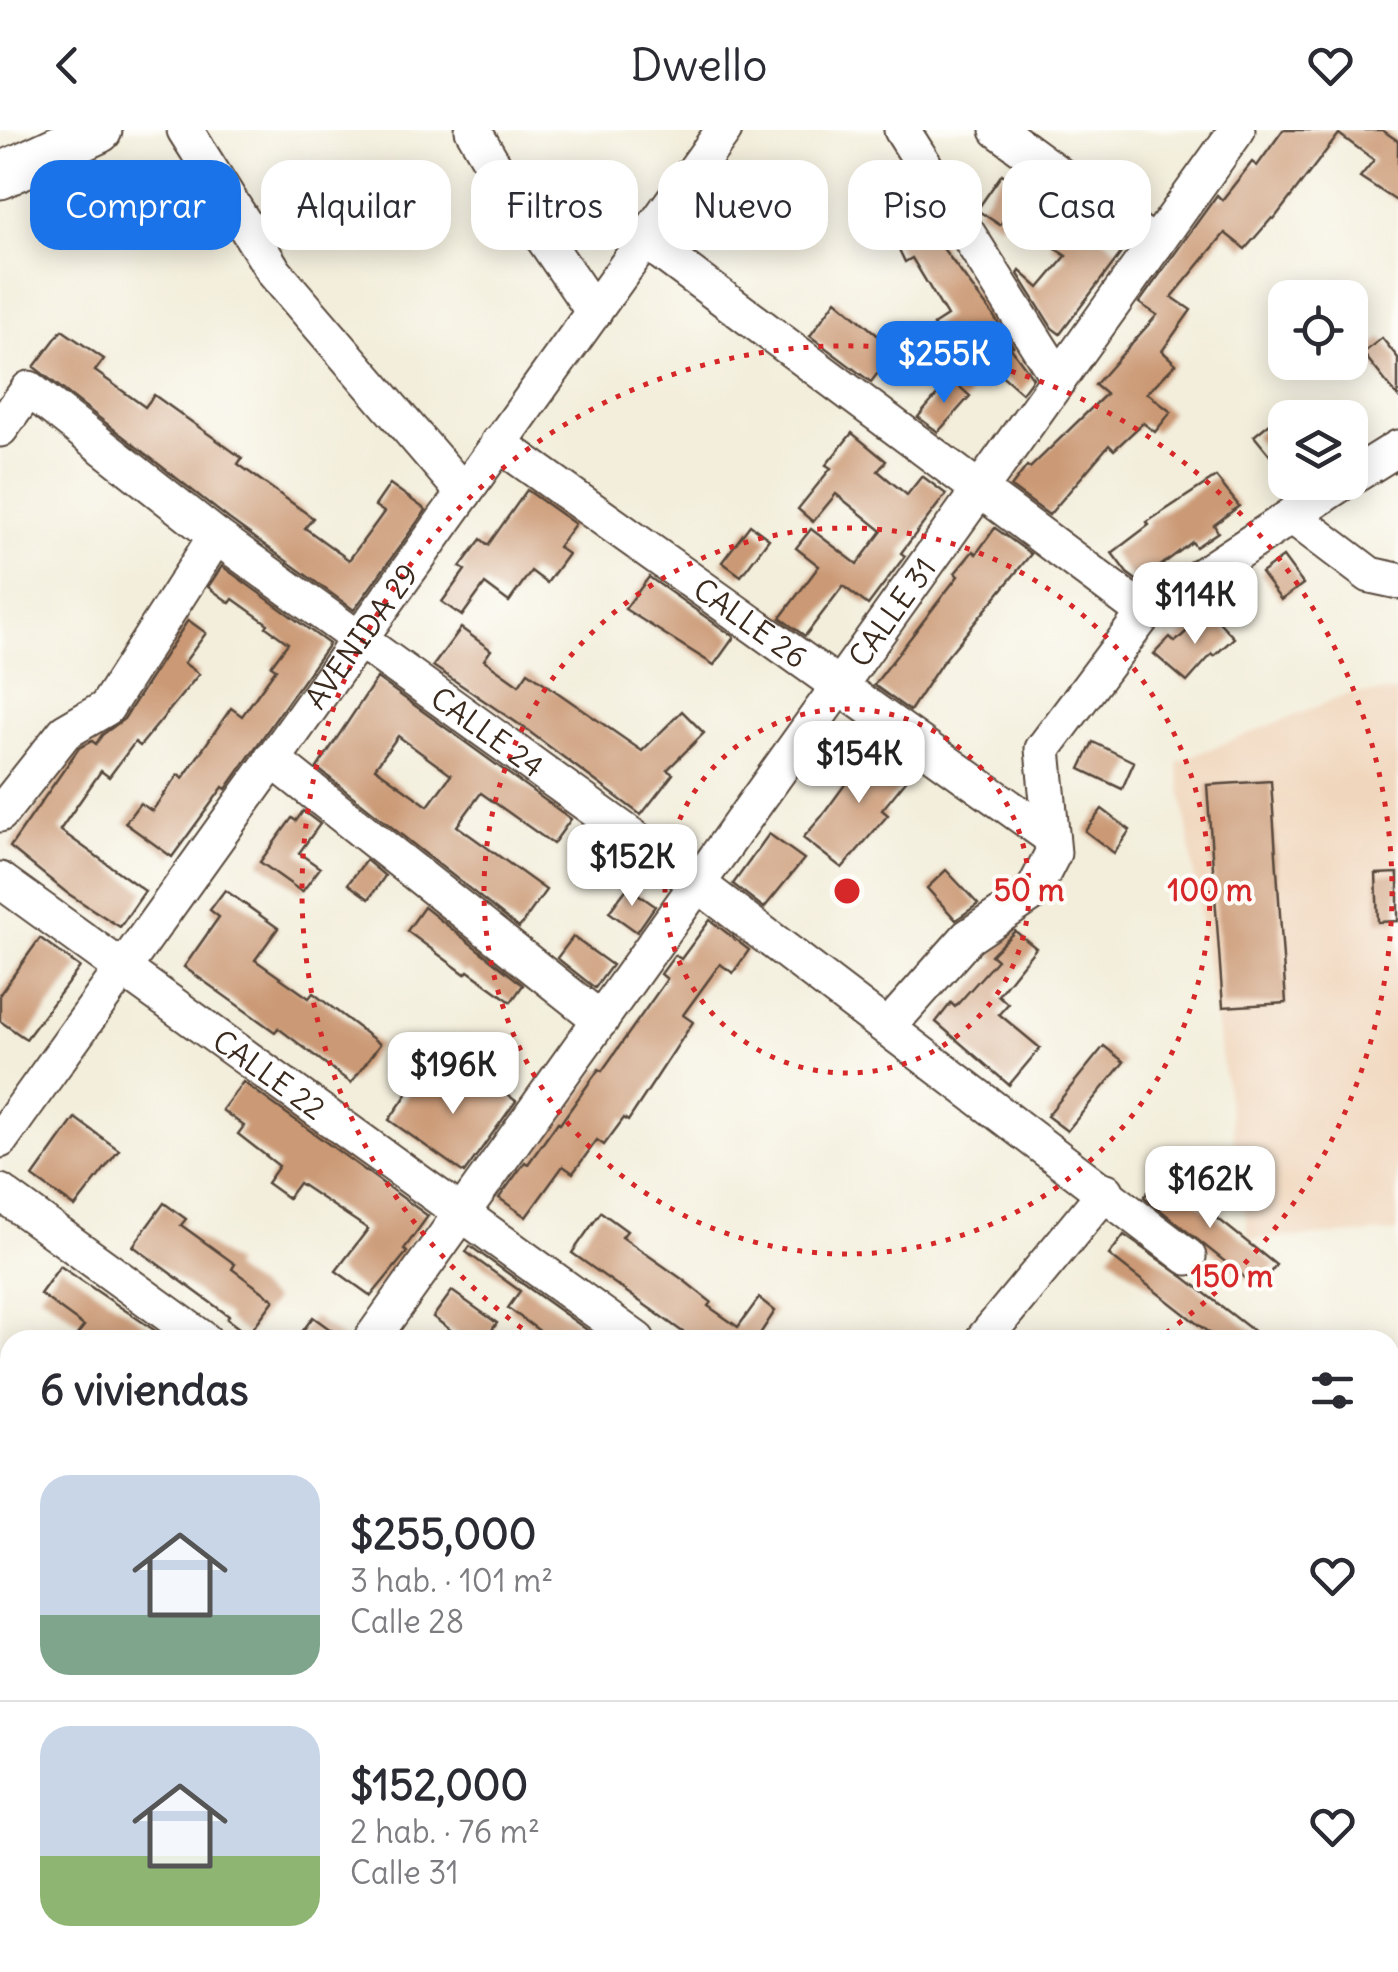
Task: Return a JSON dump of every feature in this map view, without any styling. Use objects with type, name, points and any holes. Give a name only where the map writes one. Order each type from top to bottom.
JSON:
[{"type":"main road","points":[[0,176],[98,130]]},
{"type":"street","points":[[185,130],[275,273],[464,493]]},
{"type":"street","points":[[473,130],[594,312]]},
{"type":"street","name":"AVENIDA 29","points":[[0,1140],[724,130]]},
{"type":"street","points":[[902,130],[1060,379]]},
{"type":"street","points":[[998,130],[1155,245]]},
{"type":"street","name":"CALLE 31","points":[[378,1330],[1238,130]]},
{"type":"street","points":[[645,240],[1145,613]]},
{"type":"street","name":"CALLE 24","points":[[0,428],[29,389],[216,536],[698,884],[1188,1256]]},
{"type":"street","name":"CALLE 26","points":[[498,443],[1051,837]]},
{"type":"street","points":[[1368,467],[1398,448]]},
{"type":"street","points":[[889,1026],[968,937],[1032,894],[1053,853],[1042,750],[1145,613],[1316,500]]},
{"type":"street","points":[[1292,516],[1370,575],[1398,580]]},
{"type":"street","points":[[0,814],[65,732],[106,708],[216,536]]},
{"type":"street","points":[[272,759],[602,1020]]},
{"type":"street","name":"CALLE 22","points":[[0,880],[623,1330]]},
{"type":"street","points":[[0,1192],[190,1330]]},
{"type":"street","points":[[992,1330],[1106,1192]]},
{"type":"shaded area","points":[[1398,692],[1398,1232],[1249,1239],[1177,762],[1349,694]]},
{"type":"building","points":[[1283,130],[1382,130],[1398,141],[1398,202],[1360,177],[1374,160],[1339,134],[1274,219],[1245,249],[1225,233],[1172,297],[1191,310],[1162,351],[1176,364],[1147,393],[1171,412],[1155,432],[1143,423],[1114,450],[1109,445],[1049,515],[1011,487],[1027,466],[1030,468],[1106,394],[1095,385],[1157,315],[1139,303],[1217,195],[1222,200],[1252,162],[1257,166]]},
{"type":"building","points":[[1002,174],[1000,225],[982,213],[982,203]]},
{"type":"building","points":[[899,250],[944,250],[993,315],[1033,378],[1022,393],[989,364],[970,378],[933,325],[947,316],[912,258],[905,262]]},
{"type":"building","points":[[1057,250],[1122,252],[1060,334],[1052,328],[1018,274],[1020,271],[1039,288],[1066,256]]},
{"type":"building","points":[[836,300],[895,350],[871,382],[810,336]]},
{"type":"building","points":[[62,330],[104,359],[95,371],[145,407],[154,395],[242,458],[238,464],[313,518],[305,528],[349,560],[384,512],[375,506],[390,484],[426,510],[354,610],[229,519],[34,367]]},
{"type":"building","points":[[1382,338],[1398,358],[1398,397],[1368,359],[1368,349]]},
{"type":"building","points":[[951,379],[970,396],[938,432],[918,417]]},
{"type":"building","points":[[1268,425],[1268,453],[1254,436]]},
{"type":"building","points":[[852,433],[886,461],[878,471],[907,495],[922,476],[946,494],[868,605],[843,586],[805,636],[780,618],[819,566],[796,548],[811,529],[857,564],[882,531],[836,494],[813,522],[798,509],[831,468],[826,465]]},
{"type":"building","points":[[1216,477],[1239,506],[1214,525],[1218,532],[1196,547],[1192,542],[1139,582],[1127,573],[1112,553],[1149,525],[1147,522]]},
{"type":"building","points":[[527,490],[575,524],[558,547],[568,554],[547,583],[531,571],[509,602],[485,584],[462,616],[442,602],[465,570],[460,567],[481,539],[488,545]]},
{"type":"building","points":[[750,525],[769,539],[741,576],[722,562]]},
{"type":"building","points":[[995,528],[1031,554],[941,664],[910,711],[874,685],[958,576],[955,573],[973,551],[976,554]]},
{"type":"building","points":[[1283,557],[1303,584],[1281,600],[1261,573]]},
{"type":"building","points":[[222,566],[329,644],[226,789],[223,787],[172,857],[125,823],[140,803],[152,811],[178,775],[183,778],[231,708],[242,716],[276,669],[271,666],[288,643],[233,599],[230,603],[208,587]]},
{"type":"building","points":[[649,577],[734,637],[714,665],[625,609]]},
{"type":"building","points":[[1209,611],[1234,638],[1212,654],[1187,682],[1154,654],[1170,637],[1175,642]]},
{"type":"building","points":[[188,620],[206,633],[184,663],[199,674],[140,746],[135,742],[109,777],[101,771],[60,830],[145,891],[120,927],[67,893],[10,847],[79,748],[92,741],[96,744],[124,719]]},
{"type":"building","points":[[461,628],[491,650],[484,660],[519,685],[528,672],[642,751],[682,711],[704,733],[667,770],[673,774],[641,815],[433,666]]},
{"type":"building","points":[[377,678],[571,819],[553,844],[481,793],[457,826],[546,890],[519,928],[317,768]],"holes":[[[398,736],[451,775],[428,806],[375,768]]]},
{"type":"building","points":[[876,742],[913,772],[882,810],[888,815],[842,868],[803,838]]},
{"type":"building","points":[[1093,742],[1134,762],[1122,789],[1080,769]]},
{"type":"building","points":[[1271,781],[1286,1003],[1223,1007],[1207,785]]},
{"type":"building","points":[[1102,809],[1130,830],[1114,853],[1085,831]]},
{"type":"building","points":[[303,811],[320,824],[299,853],[320,868],[302,892],[260,862],[292,818],[296,821]]},
{"type":"building","points":[[769,834],[804,859],[764,908],[733,884]]},
{"type":"building","points":[[366,860],[385,876],[369,899],[348,884]]},
{"type":"building","points":[[946,870],[978,904],[956,920],[927,888]]},
{"type":"building","points":[[1398,873],[1398,921],[1378,922],[1376,874]]},
{"type":"building","points":[[628,887],[655,906],[637,932],[609,912]]},
{"type":"building","points":[[225,890],[278,928],[255,960],[309,998],[313,993],[380,1044],[351,1083],[278,1028],[275,1032],[184,967],[219,917],[210,910]]},
{"type":"building","points":[[424,907],[523,985],[511,1002],[407,931]]},
{"type":"building","points":[[710,920],[749,950],[733,973],[720,964],[683,1015],[693,1022],[628,1121],[624,1118],[604,1145],[597,1140],[573,1173],[563,1166],[526,1217],[499,1198],[599,1069],[602,1071],[667,979],[661,974],[675,955],[681,959]]},
{"type":"building","points":[[1015,931],[1036,948],[998,995],[1008,1004],[999,1014],[1040,1048],[1009,1085],[936,1022],[951,1003],[955,1007],[997,960],[991,955]]},
{"type":"building","points":[[573,937],[612,965],[595,988],[557,958]]},
{"type":"building","points":[[40,938],[80,967],[26,1039],[0,1021],[0,994]]},
{"type":"building","points":[[1104,1046],[1124,1062],[1067,1131],[1047,1116]]},
{"type":"building","points":[[424,1070],[458,1095],[475,1071],[516,1101],[464,1173],[389,1120]]},
{"type":"building","points":[[243,1082],[428,1216],[404,1249],[407,1252],[371,1296],[336,1271],[368,1229],[299,1183],[288,1198],[267,1183],[279,1166],[238,1134],[244,1126],[222,1110]]},
{"type":"building","points":[[75,1118],[119,1150],[75,1207],[33,1177]]},
{"type":"building","points":[[1162,1174],[1276,1265],[1258,1288],[1144,1197]]},
{"type":"building","points":[[164,1203],[186,1219],[181,1225],[235,1264],[232,1269],[274,1300],[252,1330],[241,1330],[227,1319],[229,1316],[133,1246]]},
{"type":"building","points":[[601,1212],[627,1231],[622,1237],[682,1279],[711,1302],[708,1306],[738,1327],[759,1298],[775,1311],[763,1330],[680,1330],[572,1253]]},
{"type":"building","points":[[1124,1235],[1252,1330],[1205,1330],[1109,1255]]},
{"type":"building","points":[[470,1246],[587,1330],[538,1330],[508,1308],[520,1291],[466,1252]]},
{"type":"building","points":[[60,1266],[154,1330],[81,1330],[84,1326],[40,1294]]},
{"type":"building","points":[[452,1291],[497,1323],[492,1330],[451,1330],[433,1317]]},
{"type":"building","points":[[313,1317],[331,1330],[303,1330]]}]
